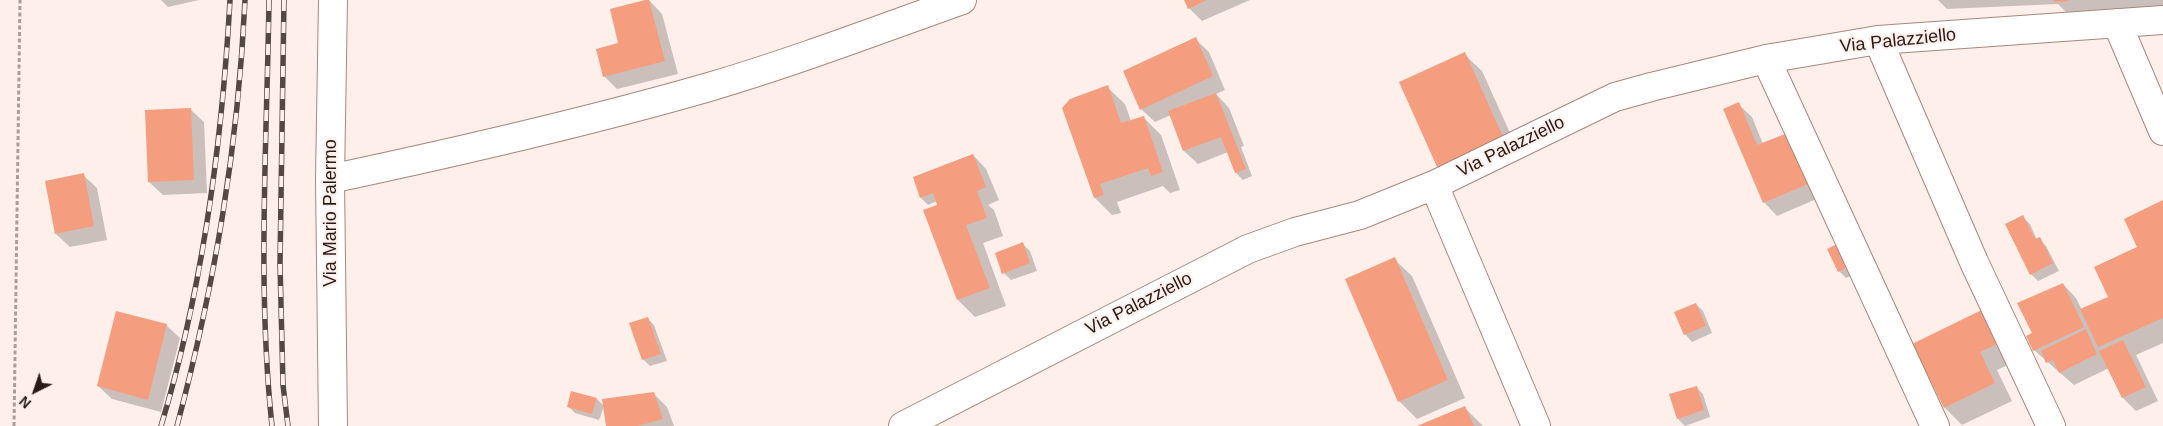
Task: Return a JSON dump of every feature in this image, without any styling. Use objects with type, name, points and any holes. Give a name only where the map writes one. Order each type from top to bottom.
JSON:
[{"type":"street","name":"Via Mario Palermo","points":[[333,0],[330,179],[333,426]]},
{"type":"street","points":[[330,179],[465,150],[709,87],[962,0]]},
{"type":"street","name":"Via Palazziello","points":[[903,426],[1248,249],[1295,232],[1360,215],[1434,185],[1615,97],[1766,59],[1878,40],[2163,20]]},
{"type":"street","points":[[2117,23],[2163,131]]},
{"type":"street","points":[[1878,40],[1974,262],[2052,426]]},
{"type":"street","points":[[1766,59],[1935,426]]},
{"type":"street","points":[[1434,185],[1536,426]]},
{"type":"path","points":[[14,426],[20,0]]},
{"type":"building","points":[[649,0],[665,61],[603,77],[596,49],[618,43],[610,9]]},
{"type":"building","points":[[1184,0],[1207,0],[1188,9]]},
{"type":"building","points":[[2054,0],[2069,0],[2069,1],[2055,2]]},
{"type":"building","points":[[1196,37],[1213,76],[1140,110],[1123,71]]},
{"type":"building","points":[[1465,52],[1504,139],[1438,169],[1399,82]]},
{"type":"building","points":[[1108,85],[1121,123],[1144,116],[1163,172],[1151,176],[1148,168],[1100,184],[1104,195],[1094,198],[1062,108],[1070,99]]},
{"type":"building","points":[[1216,93],[1246,169],[1235,173],[1221,137],[1183,151],[1168,111]]},
{"type":"building","points":[[1739,102],[1757,145],[1785,134],[1788,140],[1796,136],[1815,181],[1763,203],[1723,109]]},
{"type":"building","points":[[191,108],[194,180],[148,182],[145,110]]},
{"type":"building","points":[[973,154],[986,187],[977,191],[987,218],[966,225],[990,288],[957,300],[923,210],[937,205],[933,193],[920,198],[913,177]]},
{"type":"building","points":[[84,173],[94,226],[55,234],[45,181]]},
{"type":"building","points":[[2163,200],[2163,318],[2098,347],[2080,309],[2108,297],[2094,267],[2137,247],[2124,219]]},
{"type":"building","points":[[2023,215],[2035,239],[2040,237],[2053,263],[2030,275],[2005,224]]},
{"type":"building","points":[[1023,242],[1030,263],[1002,274],[995,253]]},
{"type":"building","points":[[1841,242],[1852,265],[1838,272],[1827,249]]},
{"type":"building","points":[[1395,257],[1448,380],[1398,402],[1345,279]]},
{"type":"building","points":[[2063,283],[2084,327],[2033,351],[2026,336],[2032,333],[2017,303]]},
{"type":"building","points":[[1696,303],[1706,326],[1684,335],[1674,312]]},
{"type":"building","points":[[1990,306],[2006,340],[1980,352],[1995,383],[1944,408],[1912,344]]},
{"type":"building","points":[[116,311],[167,324],[148,400],[97,386]]},
{"type":"building","points":[[648,317],[661,354],[642,360],[629,323]]},
{"type":"building","points":[[2086,329],[2097,354],[2059,373],[2053,360],[2046,363],[2041,351]]},
{"type":"building","points":[[2123,340],[2146,387],[2122,398],[2099,351]]},
{"type":"building","points":[[1697,386],[1704,410],[1677,419],[1669,394]]},
{"type":"building","points":[[571,391],[597,398],[592,414],[567,407]]},
{"type":"building","points":[[654,392],[663,419],[638,426],[606,426],[602,399]]},
{"type":"building","points":[[1465,406],[1474,426],[1417,426]]},
{"type":"railway","points":[[161,426],[176,374],[188,321],[208,215],[222,108],[230,0]]},
{"type":"railway","points":[[177,426],[203,320],[223,215],[237,109],[245,0]]},
{"type":"railway","points":[[269,0],[264,267],[267,373],[272,426]]},
{"type":"railway","points":[[284,0],[280,264],[283,385],[288,426]]}]
